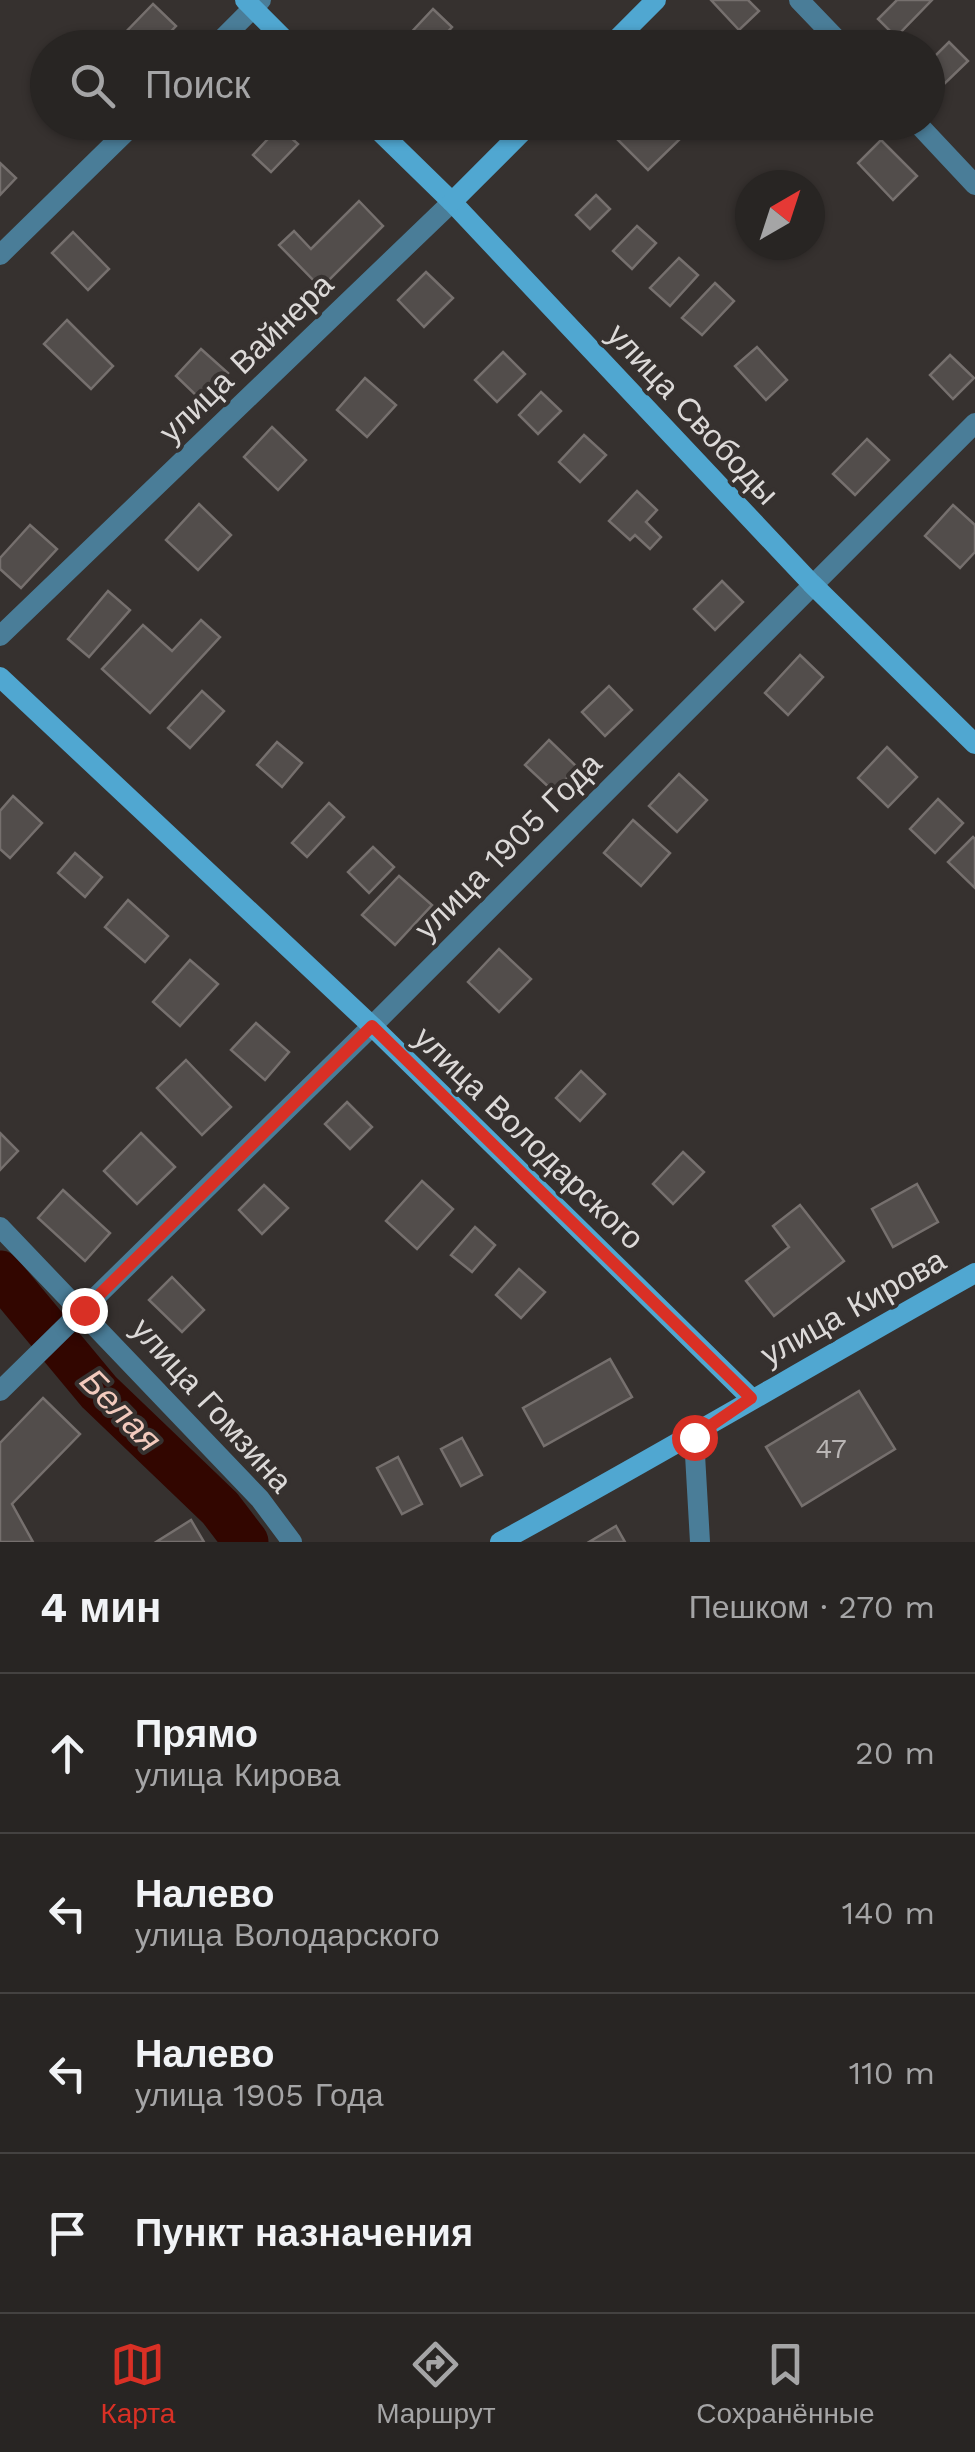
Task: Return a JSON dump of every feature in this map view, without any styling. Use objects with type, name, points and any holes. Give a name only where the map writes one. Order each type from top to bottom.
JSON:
[{"type":"main road","points":[[626,30],[656,0]]},
{"type":"main road","points":[[253,3],[277,30]]},
{"type":"main road","name":"улица Свободы","points":[[388,140],[452,202],[811,583],[975,744]]},
{"type":"main road","name":"улица Вайнера","points":[[452,202],[514,140]]},
{"type":"main road","name":"улица Володарского","points":[[0,677],[372,1026],[751,1398]]},
{"type":"main road","name":"улица Кирова","points":[[500,1542],[694,1437],[751,1398],[975,1273]]},
{"type":"street","points":[[800,0],[828,30]]},
{"type":"street","points":[[228,30],[253,3]]},
{"type":"street","points":[[0,255],[118,140]]},
{"type":"street","points":[[933,140],[975,185]]},
{"type":"street","name":"улица Вайнера","points":[[0,636],[452,202]]},
{"type":"street","name":"улица 1905 Года","points":[[0,1390],[372,1026],[811,583],[975,424]]},
{"type":"street","name":"улица Гомзина","points":[[0,1227],[84,1310],[260,1499],[292,1542]]},
{"type":"street","points":[[694,1437],[700,1542]]},
{"type":"building","points":[[711,0],[748,0],[759,11],[739,30]]},
{"type":"building","points":[[897,0],[932,0],[903,30],[889,30],[878,19]]},
{"type":"building","points":[[153,4],[176,26],[172,30],[128,30]]},
{"type":"building","points":[[433,9],[452,27],[449,30],[413,30]]},
{"type":"building","points":[[949,42],[968,61],[945,83],[945,46]]},
{"type":"building","points":[[267,140],[294,140],[298,144],[271,172],[253,155]]},
{"type":"building","points":[[618,140],[679,140],[648,170]]},
{"type":"building","points":[[881,140],[917,176],[893,200],[858,163]]},
{"type":"building","points":[[0,163],[16,178],[0,195]]},
{"type":"building","points":[[596,195],[610,209],[590,229],[576,215]]},
{"type":"building","points":[[359,201],[383,226],[321,288],[279,245],[294,231],[311,249]]},
{"type":"building","points":[[637,226],[656,243],[632,269],[613,251]]},
{"type":"building","points":[[73,232],[109,269],[88,290],[52,253]]},
{"type":"building","points":[[679,258],[698,275],[670,306],[650,288]]},
{"type":"building","points":[[426,272],[453,298],[424,327],[398,300]]},
{"type":"building","points":[[715,283],[734,301],[702,335],[682,318]]},
{"type":"building","points":[[67,320],[113,366],[91,389],[44,344]]},
{"type":"building","points":[[757,347],[787,380],[766,400],[735,366]]},
{"type":"building","points":[[201,349],[228,373],[202,401],[176,376]]},
{"type":"building","points":[[503,352],[525,374],[497,402],[475,380]]},
{"type":"building","points":[[950,355],[974,378],[953,399],[930,375]]},
{"type":"building","points":[[365,378],[396,405],[367,437],[337,410]]},
{"type":"building","points":[[541,392],[561,411],[538,434],[519,415]]},
{"type":"building","points":[[272,427],[306,460],[278,490],[244,457]]},
{"type":"building","points":[[584,435],[606,455],[580,482],[559,462]]},
{"type":"building","points":[[867,439],[889,460],[855,495],[833,474]]},
{"type":"building","points":[[637,491],[657,510],[646,522],[661,537],[650,549],[635,535],[630,540],[609,521]]},
{"type":"building","points":[[199,504],[231,535],[198,570],[166,540]]},
{"type":"building","points":[[953,505],[975,525],[975,552],[960,568],[925,536]]},
{"type":"building","points":[[30,525],[57,549],[21,588],[0,569],[0,558]]},
{"type":"building","points":[[722,581],[743,602],[715,630],[694,609]]},
{"type":"building","points":[[108,591],[130,610],[89,657],[68,639]]},
{"type":"building","points":[[201,620],[220,637],[150,713],[102,669],[143,625],[172,651]]},
{"type":"building","points":[[800,655],[823,677],[788,715],[765,693]]},
{"type":"building","points":[[609,686],[632,710],[605,736],[582,712]]},
{"type":"building","points":[[202,691],[224,711],[190,748],[168,728]]},
{"type":"building","points":[[549,740],[577,767],[554,792],[525,765]]},
{"type":"building","points":[[277,742],[302,763],[282,787],[257,765]]},
{"type":"building","points":[[887,747],[917,777],[888,807],[858,778]]},
{"type":"building","points":[[679,774],[707,800],[677,832],[649,806]]},
{"type":"building","points":[[13,796],[42,823],[10,858],[0,849],[0,811]]},
{"type":"building","points":[[938,799],[963,823],[935,853],[910,829]]},
{"type":"building","points":[[329,803],[344,817],[307,857],[292,843]]},
{"type":"building","points":[[633,820],[670,853],[641,886],[604,853]]},
{"type":"building","points":[[975,839],[975,888],[948,862]]},
{"type":"building","points":[[373,847],[394,867],[369,893],[348,872]]},
{"type":"building","points":[[75,853],[102,877],[85,897],[58,873]]},
{"type":"building","points":[[399,876],[432,905],[395,945],[362,915]]},
{"type":"building","points":[[128,900],[168,936],[145,962],[105,927]]},
{"type":"building","points":[[499,949],[531,979],[499,1012],[468,982]]},
{"type":"building","points":[[190,960],[218,984],[180,1026],[153,1002]]},
{"type":"building","points":[[256,1023],[289,1052],[265,1080],[231,1050]]},
{"type":"building","points":[[186,1060],[231,1107],[202,1135],[157,1088]]},
{"type":"building","points":[[581,1071],[605,1094],[580,1121],[556,1098]]},
{"type":"building","points":[[347,1102],[372,1127],[350,1149],[325,1124]]},
{"type":"building","points":[[0,1133],[18,1151],[0,1170]]},
{"type":"building","points":[[141,1133],[175,1167],[137,1204],[104,1171]]},
{"type":"building","points":[[683,1152],[704,1172],[673,1204],[653,1184]]},
{"type":"building","points":[[422,1181],[453,1209],[417,1249],[386,1221]]},
{"type":"building","points":[[917,1184],[938,1222],[893,1247],[872,1209]]},
{"type":"building","points":[[264,1185],[288,1208],[262,1234],[239,1210]]},
{"type":"building","points":[[63,1190],[110,1233],[85,1261],[38,1218]]},
{"type":"building","points":[[800,1205],[844,1261],[774,1316],[746,1281],[789,1247],[773,1226]]},
{"type":"building","points":[[475,1227],[495,1245],[472,1272],[451,1255]]},
{"type":"building","points":[[519,1269],[545,1292],[521,1318],[496,1295]]},
{"type":"building","points":[[172,1277],[204,1310],[182,1332],[149,1300]]},
{"type":"building","points":[[610,1359],[632,1397],[544,1446],[523,1408]]},
{"type":"building","points":[[859,1391],[895,1449],[802,1506],[766,1447]]},
{"type":"building","points":[[43,1398],[80,1434],[12,1504],[33,1542],[0,1542],[0,1443]]},
{"type":"building","points":[[462,1438],[482,1475],[461,1486],[441,1449]]},
{"type":"building","points":[[398,1457],[422,1504],[402,1514],[377,1468]]},
{"type":"building","points":[[191,1520],[204,1542],[156,1542]]},
{"type":"building","points":[[616,1526],[625,1542],[589,1542]]},
{"type":"waterway","name":"Белая","points":[[0,1273],[99,1392],[220,1508],[246,1542]]},
{"type":"route","points":[[84,1310],[372,1026],[751,1398],[694,1437]]}]
